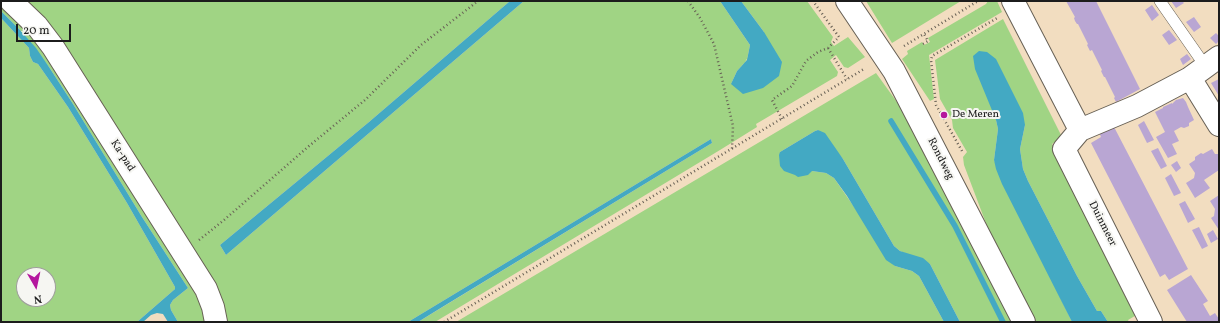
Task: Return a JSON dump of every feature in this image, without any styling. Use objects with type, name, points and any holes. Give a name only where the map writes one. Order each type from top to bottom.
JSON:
[{"type":"street","name":"Ka-pad","points":[[12,1],[37,26],[53,47],[206,289],[213,307],[216,322]]},
{"type":"street","name":"Rondweg","points":[[846,1],[894,71],[1024,322]]},
{"type":"street","points":[[1015,4],[1080,130]]},
{"type":"street","name":"Duinmeer","points":[[1151,322],[1064,149],[1080,130],[1137,106],[1205,67]]},
{"type":"street","points":[[1205,67],[1219,125]]},
{"type":"lane","points":[[1160,1],[1205,67]]},
{"type":"path","points":[[183,252],[224,220],[309,146],[365,100],[421,45],[478,1]]},
{"type":"path","points":[[688,1],[700,18],[714,44],[732,126],[732,149]]},
{"type":"path","points":[[782,118],[772,100],[792,86],[806,60],[818,52],[828,48],[839,37],[813,1]]},
{"type":"path","points":[[904,46],[978,1]]},
{"type":"path","points":[[962,151],[936,105],[931,60],[932,56],[1015,4]]},
{"type":"path","points":[[923,44],[928,41],[924,34]]},
{"type":"path","points":[[828,48],[847,79]]},
{"type":"path","points":[[444,322],[864,69]]},
{"type":"green space","points":[[1,1],[32,29],[202,292],[211,322],[178,322],[171,310],[170,305],[173,300],[188,288],[49,67],[19,29],[1,11]]},
{"type":"green space","points":[[18,1],[510,1],[369,122],[220,245],[226,255],[524,1],[720,1],[750,45],[747,58],[764,32],[741,1],[807,1],[833,37],[831,42],[834,46],[848,37],[865,57],[848,68],[844,67],[836,55],[830,60],[838,72],[837,76],[756,124],[757,127],[720,150],[435,322],[418,322],[712,143],[711,139],[408,322],[221,322],[168,208],[139,162],[117,140]],"holes":[[[744,63],[731,84],[737,71]]]},
{"type":"green space","points":[[866,1],[961,1],[892,43]]},
{"type":"green space","points":[[988,1],[997,1],[1002,12],[929,55],[934,99],[930,101],[902,59],[908,54],[907,51],[922,42],[924,45],[930,42],[928,38],[986,4]]},
{"type":"green space","points":[[1,18],[29,48],[30,56],[33,62],[38,64],[68,107],[127,203],[175,287],[175,289],[137,322],[1,322]]},
{"type":"green space","points":[[1003,19],[1062,137],[1052,144],[1140,313],[1128,320],[1129,322],[1108,322],[1101,311],[1097,311],[1077,276],[1023,169],[1020,149],[1025,125],[996,120],[998,129],[994,160],[1072,322],[1036,322],[987,226],[964,165],[963,157],[967,152],[953,128],[952,120],[940,99],[935,60]]},
{"type":"green space","points":[[876,73],[915,127],[1016,322],[960,322],[930,264],[900,251],[894,246],[843,159],[818,130],[780,152],[812,171],[826,173],[834,178],[895,266],[912,271],[919,276],[944,322],[456,322]]},
{"type":"water","points":[[510,1],[524,1],[226,255],[220,245],[369,122]]},
{"type":"water","points":[[720,1],[741,1],[764,32],[782,62],[779,76],[763,88],[743,94],[731,84],[737,71],[747,60],[750,45]]},
{"type":"water","points":[[1,11],[36,48],[49,67],[188,288],[173,300],[170,305],[171,310],[178,322],[168,322],[163,314],[157,313],[151,315],[143,322],[137,322],[175,289],[175,287],[127,203],[68,107],[38,64],[33,62],[30,56],[29,48],[1,18]]},
{"type":"water","points":[[979,51],[987,52],[996,59],[1023,113],[1025,125],[1020,149],[1023,169],[1077,276],[1097,311],[1101,311],[1108,322],[1072,322],[1002,184],[994,160],[998,129],[996,120],[975,69],[973,56]]},
{"type":"water","points":[[818,130],[825,133],[843,159],[894,246],[900,251],[923,258],[930,264],[960,322],[944,322],[919,276],[912,271],[895,266],[886,260],[847,196],[834,178],[826,173],[812,171],[808,175],[798,177],[784,171],[780,166],[780,152]]},
{"type":"water","points":[[711,139],[712,143],[418,322],[408,322]]},
{"type":"building","points":[[1066,1],[1096,1],[1140,89],[1116,102],[1115,97],[1101,71],[1102,70],[1092,50],[1090,51],[1087,45],[1088,44]]},
{"type":"building","points":[[1171,1],[1182,1],[1184,3],[1176,8]]},
{"type":"building","points":[[1152,5],[1159,15],[1152,21],[1145,10]]},
{"type":"building","points":[[1194,17],[1201,27],[1194,32],[1186,22]]},
{"type":"building","points":[[1169,30],[1177,40],[1169,45],[1162,35]]},
{"type":"building","points":[[1216,33],[1219,36],[1219,41],[1216,44],[1210,38]]},
{"type":"building","points":[[1187,54],[1191,59],[1183,65],[1180,59]]},
{"type":"building","points":[[1219,79],[1219,96],[1211,83]]},
{"type":"building","points":[[1183,98],[1194,120],[1189,123],[1189,126],[1184,128],[1181,127],[1174,131],[1179,141],[1172,144],[1177,154],[1168,158],[1156,137],[1165,132],[1155,112],[1172,104],[1176,100]]},
{"type":"building","points":[[1144,121],[1154,140],[1147,143],[1138,125]]},
{"type":"building","points":[[1113,125],[1188,269],[1169,280],[1165,274],[1160,277],[1091,143],[1101,137],[1099,132]]},
{"type":"building","points":[[1158,148],[1167,166],[1161,169],[1151,151]]},
{"type":"building","points":[[1212,149],[1215,154],[1218,154],[1219,156],[1219,170],[1204,180],[1210,188],[1195,198],[1186,183],[1194,178],[1195,173],[1189,164],[1201,153],[1203,154]]},
{"type":"building","points":[[1177,161],[1181,168],[1176,172],[1171,165]]},
{"type":"building","points":[[1171,174],[1181,193],[1174,196],[1165,178]]},
{"type":"building","points":[[1219,195],[1219,230],[1211,218],[1214,216],[1215,209],[1210,201]]},
{"type":"building","points":[[1185,201],[1195,219],[1188,223],[1179,204]]},
{"type":"building","points":[[1199,227],[1208,246],[1202,249],[1192,230]]},
{"type":"building","points":[[1213,230],[1218,239],[1211,243],[1207,234]]},
{"type":"building","points":[[1191,275],[1208,301],[1203,304],[1210,316],[1215,313],[1219,319],[1219,322],[1187,322],[1167,290]]},
{"type":"waterway","points":[[891,121],[955,226],[1003,322]]},
{"type":"place","name":"De Meren","points":[[944,115]]}]
